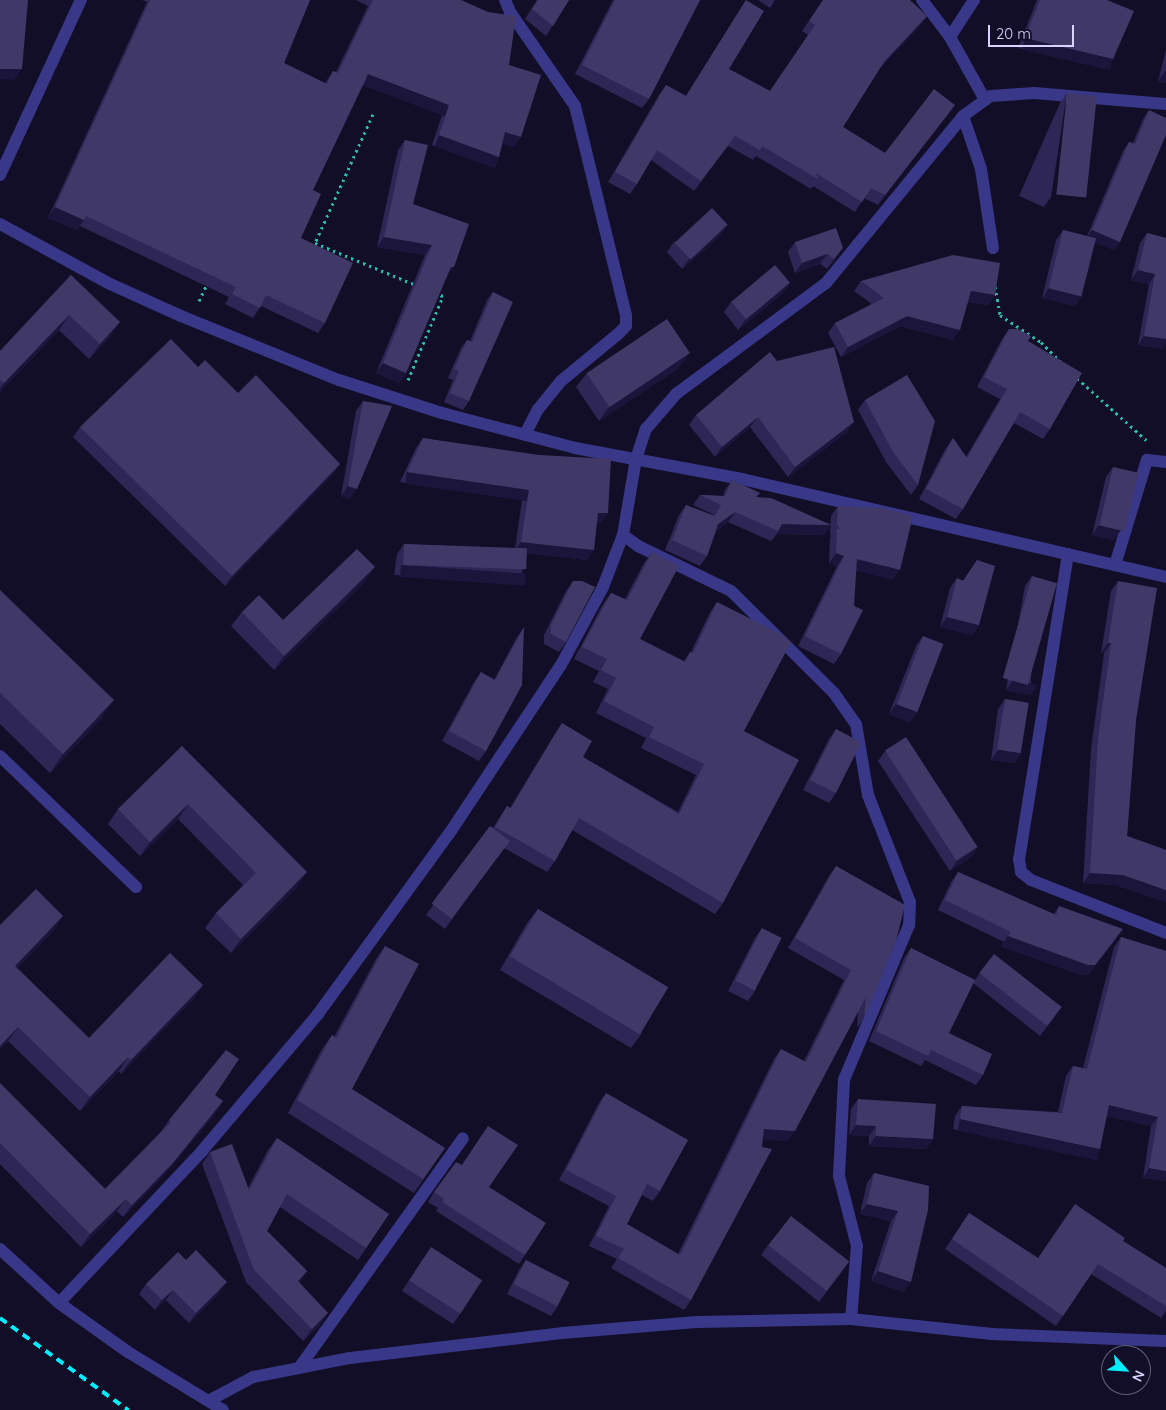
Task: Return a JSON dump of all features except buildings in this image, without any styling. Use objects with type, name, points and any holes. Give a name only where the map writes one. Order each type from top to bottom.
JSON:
[{"type":"street","points":[[0,175],[81,0]]},
{"type":"street","points":[[505,0],[510,12],[575,106],[626,316],[626,326],[561,382],[538,409],[525,435]]},
{"type":"street","points":[[922,0],[950,38],[985,100]]},
{"type":"street","points":[[950,38],[974,0]]},
{"type":"street","points":[[59,1303],[202,1151],[318,1014],[449,834],[561,665],[603,587],[622,535],[636,459],[646,429],[676,394],[826,282],[963,116],[991,96],[1034,93],[1166,104]]},
{"type":"street","points":[[963,116],[981,168],[993,248]]},
{"type":"street","points":[[0,224],[108,283],[191,320],[339,380],[400,400],[525,435],[742,479],[1166,576]]},
{"type":"street","points":[[1115,565],[1137,486],[1147,460],[1166,462]]},
{"type":"street","points":[[622,535],[638,546],[731,591],[834,693],[856,724],[868,795],[910,902],[908,925],[844,1080],[839,1176],[856,1246],[851,1318]]},
{"type":"street","points":[[1068,554],[1019,859],[1021,872],[1031,880],[1166,933]]},
{"type":"street","points":[[0,756],[136,887]]},
{"type":"street","points":[[299,1368],[463,1138]]},
{"type":"street","points":[[0,1249],[59,1303],[128,1352],[210,1400],[223,1410]]},
{"type":"street","points":[[210,1400],[252,1377],[350,1358],[572,1332],[697,1322],[851,1318],[992,1334],[1166,1341]]},
{"type":"path","points":[[373,114],[315,243],[424,288]]},
{"type":"path","points":[[993,248],[1000,315],[1041,342],[1062,362]]},
{"type":"path","points":[[191,320],[210,275]]},
{"type":"path","points":[[400,400],[442,296],[433,292]]},
{"type":"path","points":[[1075,376],[1146,438],[1147,460]]},
{"type":"railway","points":[[0,1318],[128,1410]]}]
